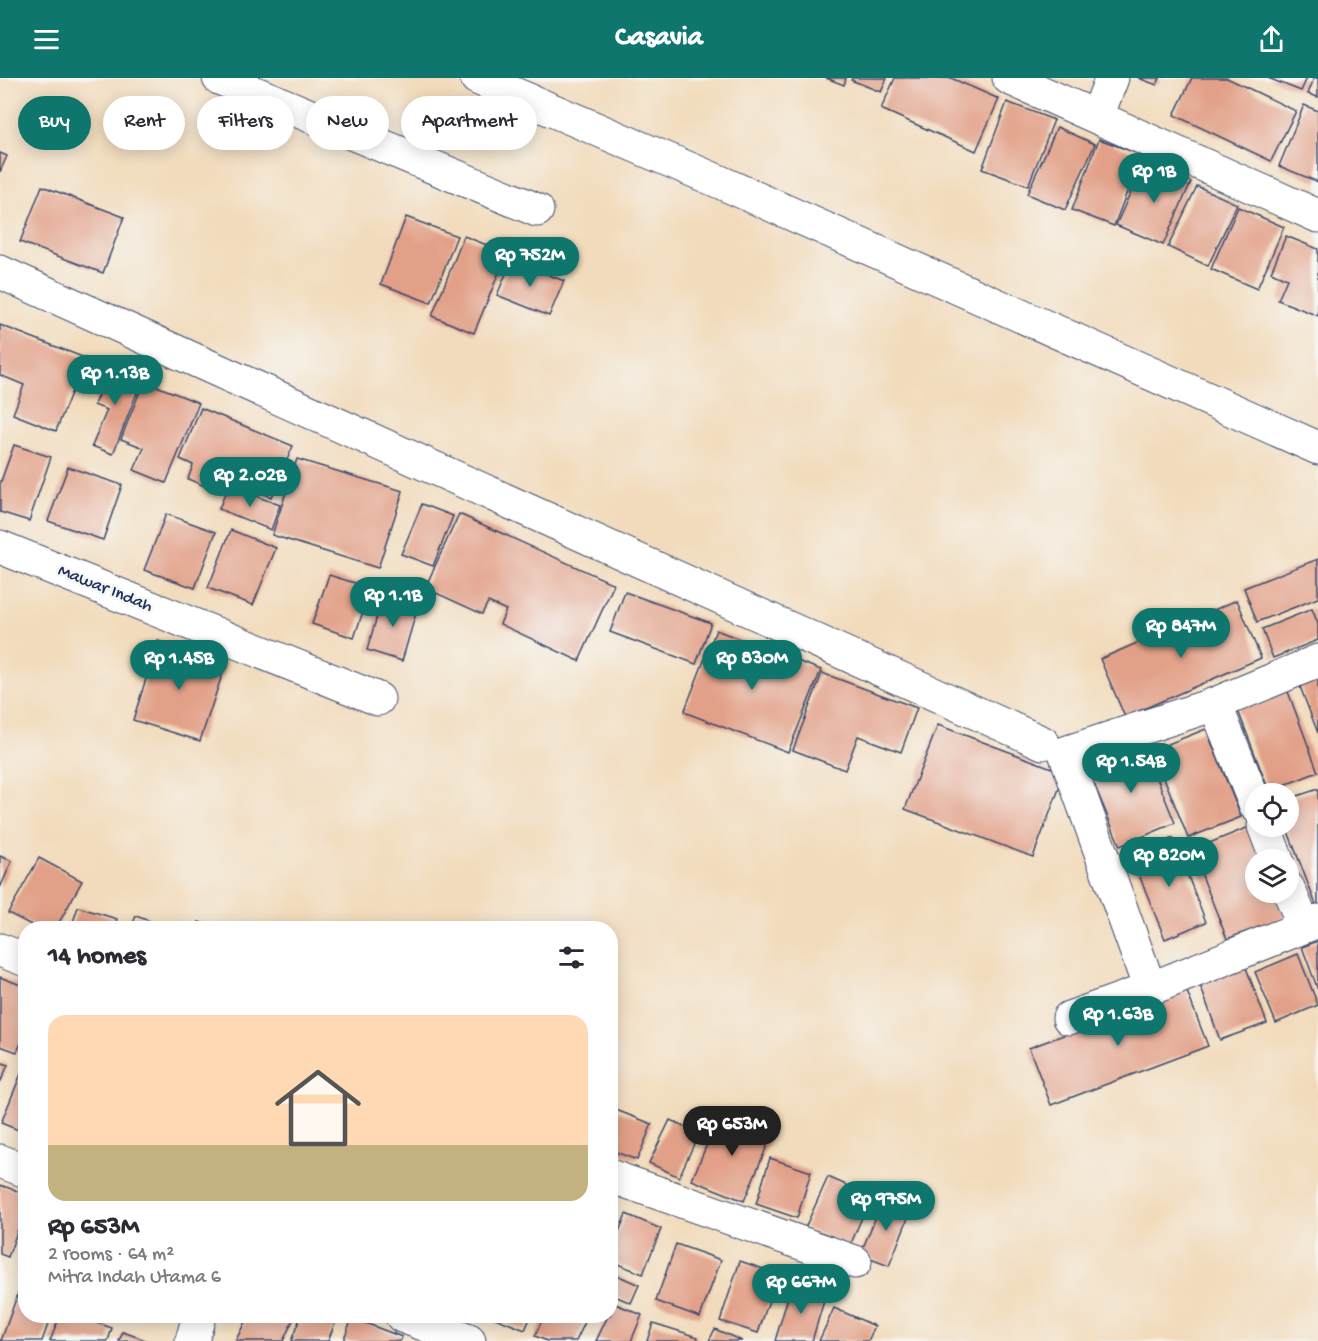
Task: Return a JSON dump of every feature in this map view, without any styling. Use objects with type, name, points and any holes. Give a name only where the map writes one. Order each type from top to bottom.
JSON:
[{"type":"street","points":[[219,78],[537,210]]},
{"type":"street","points":[[477,78],[720,182],[1318,448]]},
{"type":"street","points":[[1009,78],[1318,216]]},
{"type":"street","points":[[1096,116],[1112,78]]},
{"type":"street","points":[[0,272],[1042,743]]},
{"type":"street","name":"Mawar Indah","points":[[0,547],[378,699]]},
{"type":"street","points":[[1150,988],[1065,753],[1215,704],[1318,661]]},
{"type":"street","points":[[1215,704],[1247,783]]},
{"type":"street","points":[[1069,1018],[1311,923],[1298,903]]},
{"type":"street","points":[[0,950],[18,957]]},
{"type":"street","points":[[0,1161],[18,1168]]},
{"type":"street","points":[[618,1179],[855,1262]]},
{"type":"street","points":[[192,1341],[197,1323]]},
{"type":"street","points":[[420,1323],[468,1341]]},
{"type":"building","points":[[826,78],[846,78],[844,85]]},
{"type":"building","points":[[852,78],[887,78],[881,92],[851,80]]},
{"type":"building","points":[[895,78],[951,78],[999,99],[976,151],[881,109]]},
{"type":"building","points":[[1138,78],[1160,78],[1157,85]]},
{"type":"building","points":[[1192,78],[1227,78],[1296,111],[1271,161],[1174,115]]},
{"type":"building","points":[[1268,78],[1307,78],[1301,91]]},
{"type":"building","points":[[1314,78],[1318,78],[1318,97],[1308,94]]},
{"type":"building","points":[[1007,102],[1054,120],[1028,186],[982,169]]},
{"type":"building","points":[[1304,105],[1318,111],[1318,182],[1279,166]]},
{"type":"building","points":[[1057,127],[1095,144],[1065,210],[1027,194]]},
{"type":"building","points":[[1099,139],[1141,155],[1114,226],[1072,210]]},
{"type":"building","points":[[0,153],[7,156],[0,172]]},
{"type":"building","points":[[1144,162],[1191,182],[1163,245],[1116,225]]},
{"type":"building","points":[[42,186],[124,217],[103,273],[20,242]]},
{"type":"building","points":[[1197,186],[1237,204],[1208,266],[1168,247]]},
{"type":"building","points":[[1238,207],[1284,227],[1257,289],[1211,269]]},
{"type":"building","points":[[406,217],[457,236],[431,303],[381,284]]},
{"type":"building","points":[[464,236],[507,253],[474,333],[432,316]]},
{"type":"building","points":[[1286,236],[1318,249],[1318,316],[1278,300],[1287,279],[1271,272]]},
{"type":"building","points":[[512,260],[564,281],[549,316],[497,295]]},
{"type":"building","points":[[0,325],[85,358],[56,431],[13,414],[24,385],[0,375]]},
{"type":"building","points":[[110,364],[143,377],[113,454],[92,446],[107,410],[94,405]]},
{"type":"building","points":[[144,381],[199,403],[166,483],[134,470],[144,448],[121,439]]},
{"type":"building","points":[[201,408],[293,446],[271,497],[214,473],[209,488],[188,479],[193,465],[180,459]]},
{"type":"building","points":[[14,445],[51,457],[29,521],[0,512],[0,484]]},
{"type":"building","points":[[297,459],[403,491],[378,568],[272,535]]},
{"type":"building","points":[[68,467],[122,485],[103,540],[48,521]]},
{"type":"building","points":[[228,486],[280,505],[271,530],[219,509]]},
{"type":"building","points":[[422,504],[453,516],[433,566],[401,554]]},
{"type":"building","points":[[166,514],[216,532],[195,588],[144,570]]},
{"type":"building","points":[[459,514],[614,584],[579,661],[500,624],[506,610],[488,602],[482,614],[425,588]]},
{"type":"building","points":[[231,530],[276,548],[253,605],[208,588]]},
{"type":"building","points":[[1318,559],[1318,598],[1257,622],[1244,588]]},
{"type":"building","points":[[329,575],[371,588],[354,638],[312,624]]},
{"type":"building","points":[[625,592],[711,623],[696,664],[610,632]]},
{"type":"building","points":[[383,596],[418,606],[402,661],[367,650]]},
{"type":"building","points":[[1237,600],[1261,658],[1125,717],[1100,659]]},
{"type":"building","points":[[1312,609],[1318,624],[1318,640],[1273,658],[1262,629]]},
{"type":"building","points":[[716,630],[821,670],[788,752],[684,712]]},
{"type":"building","points":[[158,641],[226,663],[200,741],[133,720]]},
{"type":"building","points":[[822,673],[917,708],[901,752],[858,736],[845,770],[793,750]]},
{"type":"building","points":[[1318,677],[1318,733],[1299,684]]},
{"type":"building","points":[[1287,689],[1318,772],[1290,783],[1266,783],[1237,708]]},
{"type":"building","points":[[938,725],[1065,773],[1033,857],[905,809]]},
{"type":"building","points":[[1206,729],[1241,817],[1188,838],[1153,750]]},
{"type":"building","points":[[1142,741],[1175,823],[1120,846],[1086,765]]},
{"type":"building","points":[[1318,789],[1318,904],[1316,905],[1299,860],[1299,849],[1295,849],[1290,837],[1299,837],[1299,795]]},
{"type":"building","points":[[1245,829],[1245,837],[1253,837],[1258,849],[1245,849],[1245,903],[1279,903],[1285,917],[1227,939],[1192,850]]},
{"type":"building","points":[[1173,838],[1206,922],[1165,939],[1131,855]]},
{"type":"building","points":[[0,856],[12,861],[0,888]]},
{"type":"building","points":[[39,858],[82,881],[60,921],[23,921],[8,913]]},
{"type":"building","points":[[78,907],[117,919],[116,921],[73,921]]},
{"type":"building","points":[[136,916],[150,921],[134,921]]},
{"type":"building","points":[[1318,941],[1318,990],[1302,947]]},
{"type":"building","points":[[1298,954],[1318,1005],[1276,1023],[1255,972]]},
{"type":"building","points":[[1245,965],[1267,1023],[1220,1040],[1199,982]]},
{"type":"building","points":[[0,977],[18,984],[18,1050],[17,1052],[0,1046]]},
{"type":"building","points":[[1186,989],[1208,1046],[1051,1105],[1029,1048]]},
{"type":"building","points":[[0,1062],[8,1065],[0,1083]]},
{"type":"building","points":[[18,1081],[18,1130],[1,1123]]},
{"type":"building","points":[[618,1111],[652,1124],[637,1160],[618,1153]]},
{"type":"building","points":[[720,1113],[772,1134],[744,1201],[692,1180]]},
{"type":"building","points":[[670,1120],[699,1133],[679,1177],[649,1163]]},
{"type":"building","points":[[770,1158],[811,1172],[797,1218],[756,1204]]},
{"type":"building","points":[[828,1177],[871,1196],[850,1246],[805,1228]]},
{"type":"building","points":[[0,1185],[18,1191],[18,1229],[8,1257],[0,1254]]},
{"type":"building","points":[[884,1197],[912,1208],[889,1266],[860,1255]]},
{"type":"building","points":[[626,1214],[661,1229],[643,1274],[618,1264],[618,1234]]},
{"type":"building","points":[[676,1244],[721,1260],[700,1317],[656,1301]]},
{"type":"building","points":[[740,1261],[778,1274],[758,1333],[720,1321]]},
{"type":"building","points":[[618,1276],[639,1285],[631,1303],[618,1297]]},
{"type":"building","points":[[792,1284],[826,1294],[812,1341],[775,1341]]},
{"type":"building","points":[[18,1293],[18,1323],[48,1323],[42,1341],[1,1341]]},
{"type":"building","points":[[618,1305],[642,1315],[631,1341],[596,1341],[605,1323],[618,1323]]},
{"type":"building","points":[[834,1308],[875,1326],[868,1341],[819,1341]]},
{"type":"building","points":[[57,1323],[97,1323],[112,1328],[108,1341],[50,1341]]},
{"type":"building","points":[[244,1323],[292,1323],[283,1341],[236,1340]]},
{"type":"building","points":[[298,1323],[335,1323],[328,1341],[291,1341]]},
{"type":"building","points":[[350,1323],[365,1323],[402,1337],[400,1341],[343,1341]]},
{"type":"building","points":[[508,1323],[528,1323],[525,1330]]},
{"type":"building","points":[[541,1323],[585,1323],[576,1341],[547,1341],[535,1336]]},
{"type":"building","points":[[653,1323],[698,1337],[697,1341],[647,1341]]},
{"type":"building","points":[[715,1329],[742,1341],[709,1341]]},
{"type":"building","points":[[123,1332],[148,1341],[119,1341]]}]
